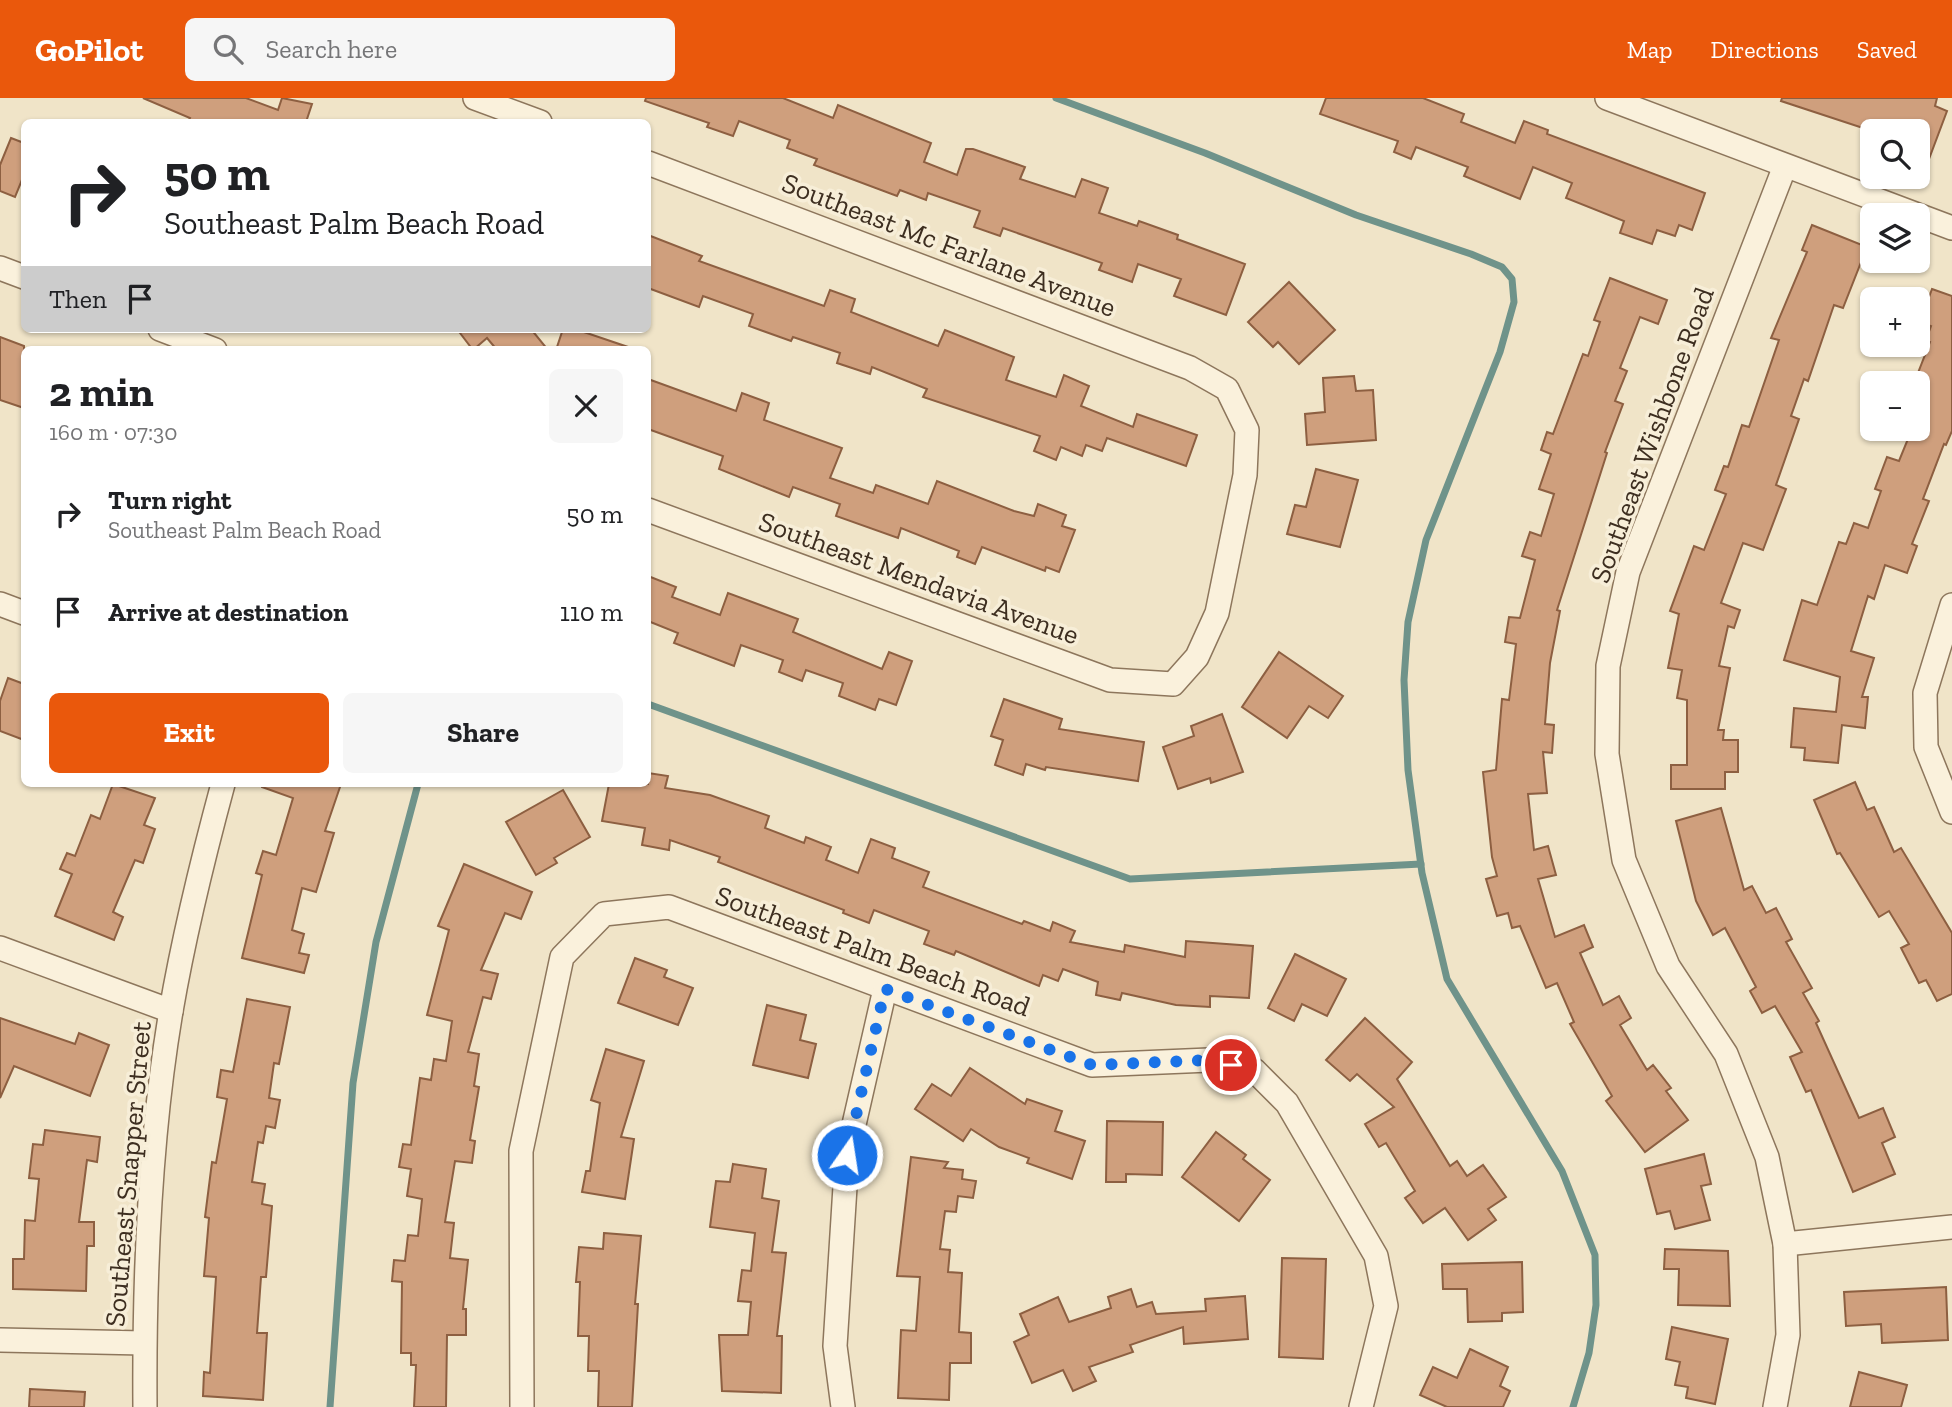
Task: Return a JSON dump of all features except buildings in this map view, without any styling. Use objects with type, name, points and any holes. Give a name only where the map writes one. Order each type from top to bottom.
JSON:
[{"type":"street","points":[[475,98],[532,119]]},
{"type":"street","points":[[1607,98],[1952,228]]},
{"type":"street","name":"Southeast Mc Farlane Avenue","points":[[651,164],[1190,368],[1227,389],[1247,430],[1245,475],[1217,613],[1197,657],[1173,684]]},
{"type":"street","name":"Southeast Wishbone Road","points":[[1774,1407],[1787,1335],[1786,1244],[1767,1157],[1726,1055],[1668,966],[1624,860],[1607,754],[1608,666],[1628,572],[1785,166]]},
{"type":"street","points":[[0,268],[21,276]]},
{"type":"street","points":[[170,333],[205,346]]},
{"type":"street","name":"Southeast Mendavia Avenue","points":[[651,511],[1110,680],[1173,684]]},
{"type":"street","points":[[0,604],[21,612]]},
{"type":"street","points":[[1952,605],[1925,693],[1926,747],[1952,812]]},
{"type":"street","name":"Southeast Snapper Street","points":[[145,1407],[144,1343],[153,1163],[171,1011],[222,787]]},
{"type":"street","name":"Southeast Palm Beach Road","points":[[522,1407],[521,1151],[562,957],[604,914],[669,907],[1092,1065],[1209,1060],[1254,1070],[1287,1103],[1376,1255],[1385,1306],[1361,1407]]},
{"type":"street","points":[[0,948],[171,1011]]},
{"type":"street","points":[[843,1407],[835,1346],[847,1155],[885,989]]},
{"type":"street","points":[[1786,1244],[1952,1227]]},
{"type":"street","points":[[0,1340],[144,1343]]},
{"type":"waterway","points":[[1056,98],[1205,153],[1356,215],[1471,254],[1502,267],[1512,279],[1514,302],[1500,352],[1426,540],[1408,622],[1404,680],[1408,770],[1422,873],[1447,979],[1562,1171],[1595,1255],[1596,1305],[1589,1353],[1573,1407]]},
{"type":"waterway","points":[[651,705],[1130,879],[1421,864]]},
{"type":"waterway","points":[[330,1407],[353,1083],[376,942],[417,787]]},
{"type":"route","points":[[847,1155],[885,989],[1092,1065],[1209,1060],[1231,1065]]}]
